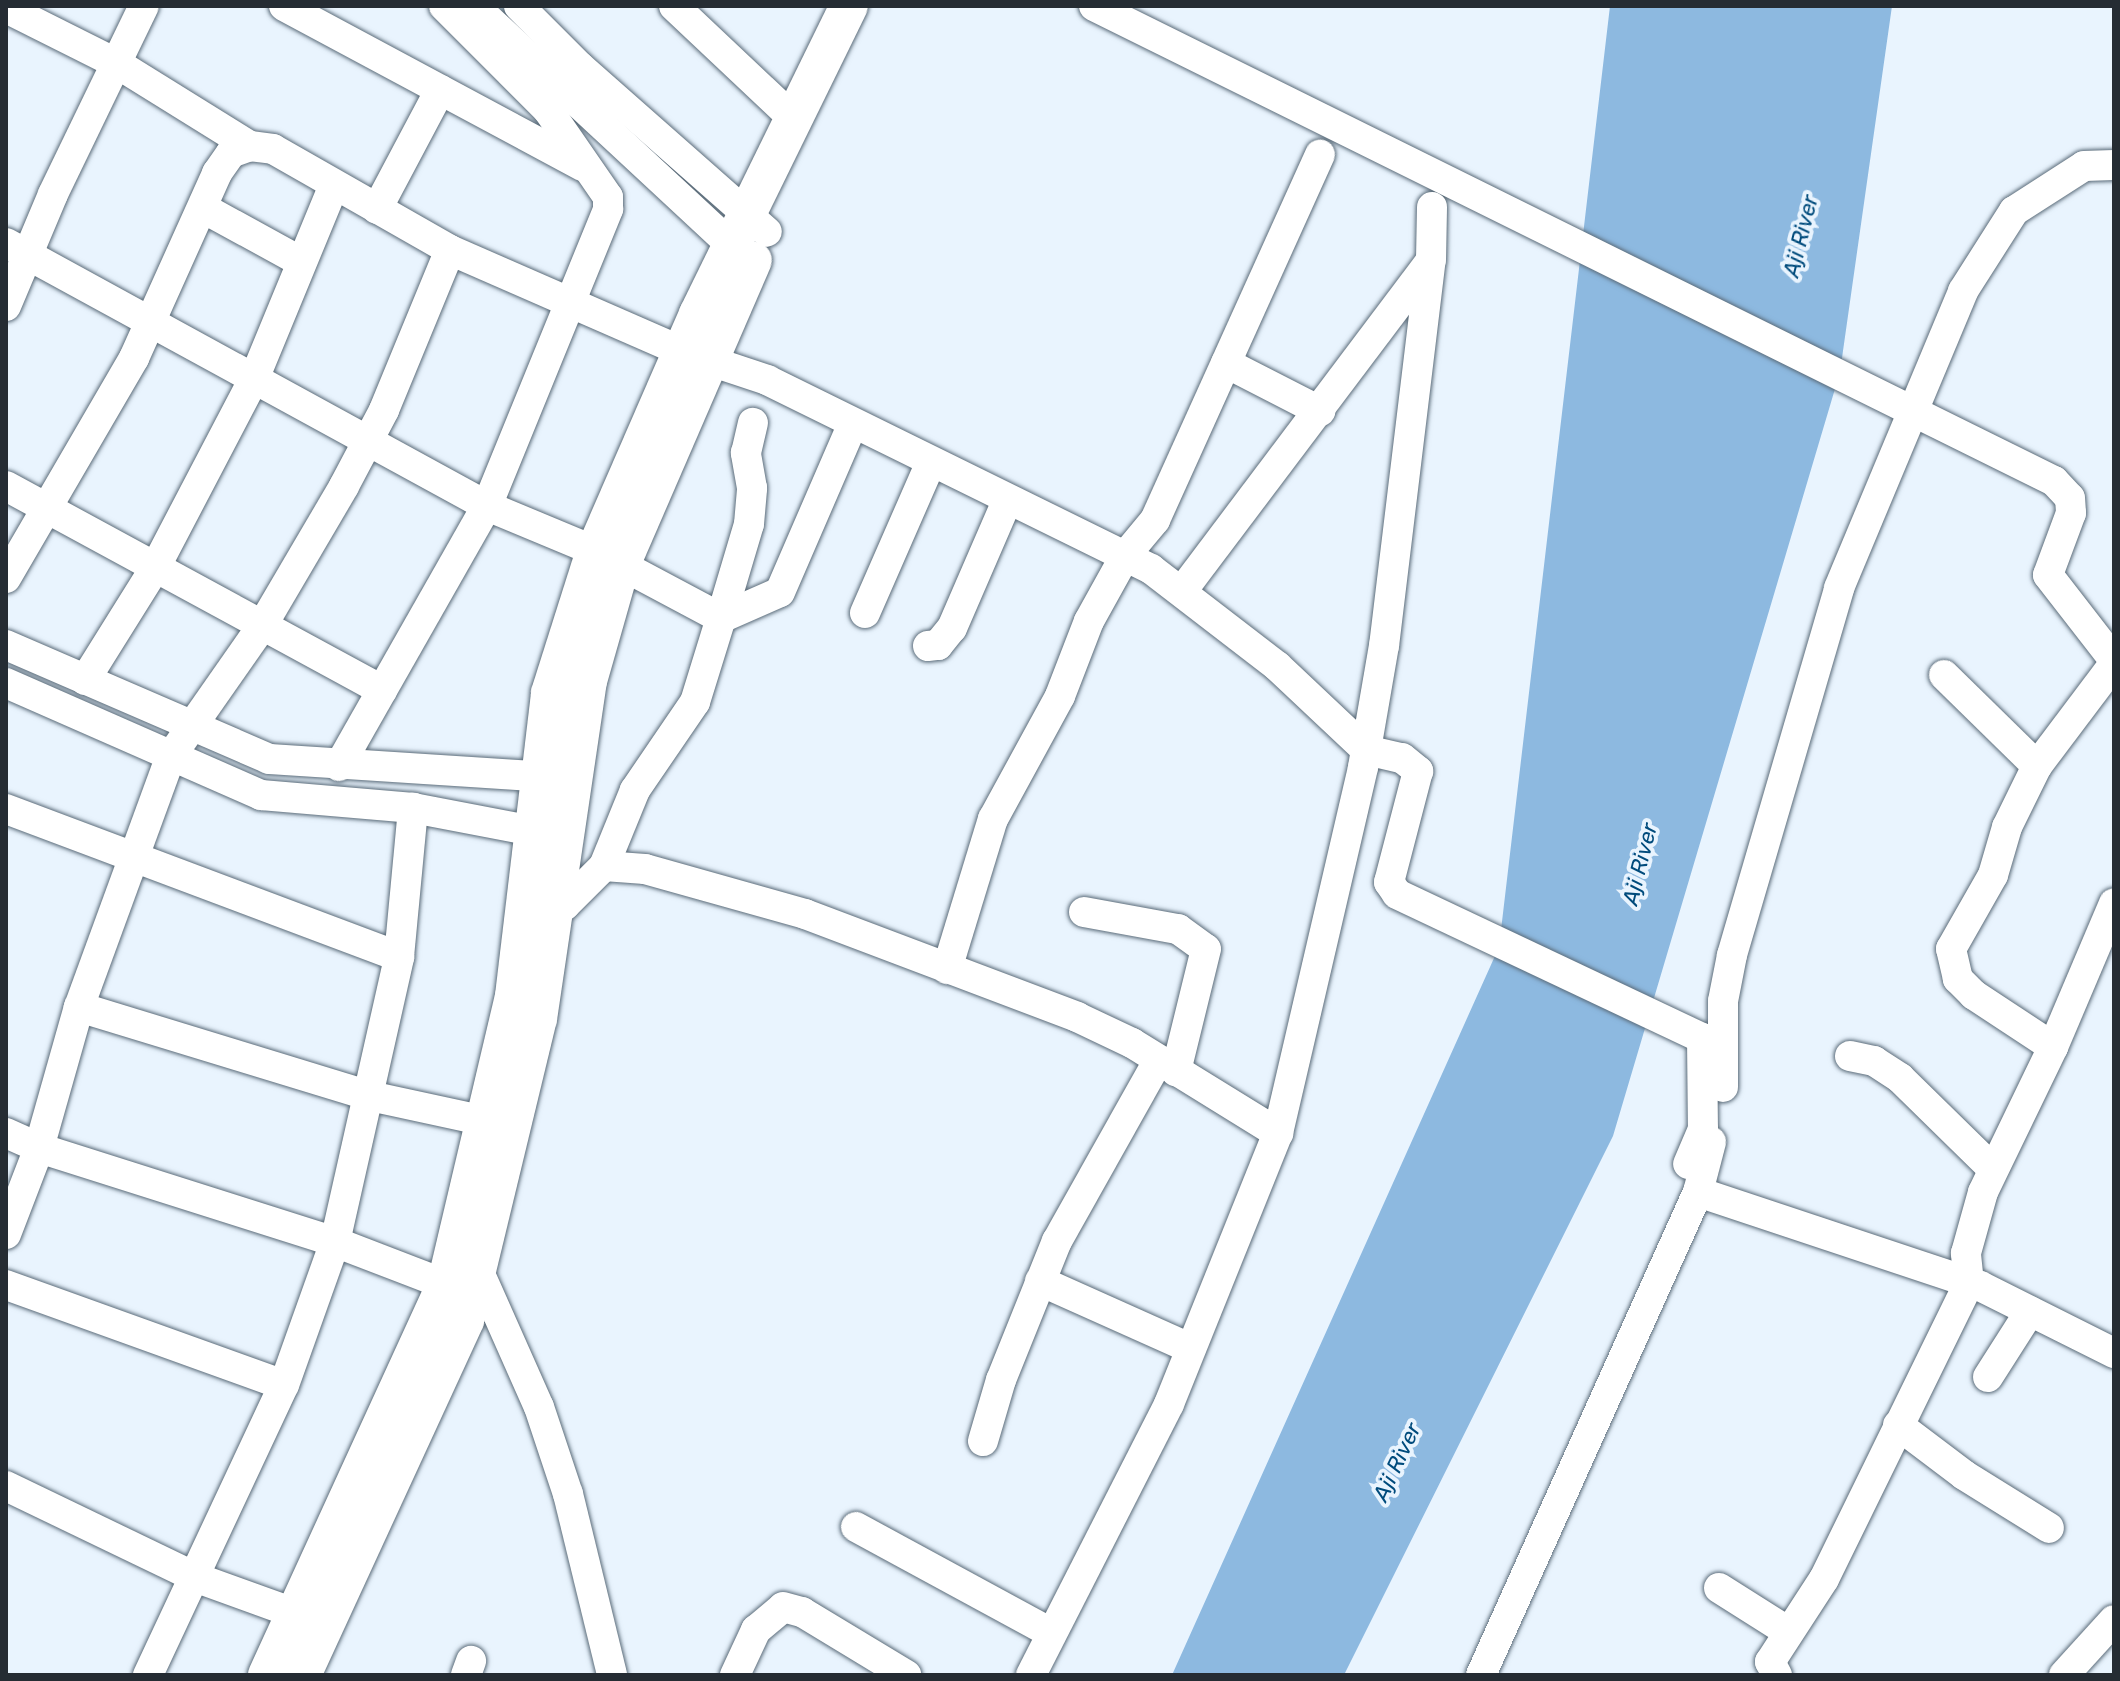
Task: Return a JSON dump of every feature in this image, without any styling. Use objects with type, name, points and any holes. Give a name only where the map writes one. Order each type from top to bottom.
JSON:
[{"type":"main road","points":[[267,1675],[310,1619],[466,1284],[538,1019],[540,911],[555,778],[550,693],[750,240],[796,121],[849,6]]},
{"type":"main road","points":[[750,240],[877,6]]},
{"type":"main road","points":[[466,1284],[486,1121],[540,911]]},
{"type":"main road","points":[[302,1675],[310,1619]]},
{"type":"street","points":[[6,306],[18,250],[53,194],[144,6]]},
{"type":"street","points":[[284,6],[585,167]]},
{"type":"street","points":[[339,766],[487,506],[533,384],[570,304],[608,209],[608,197],[548,110],[444,6]]},
{"type":"street","points":[[474,6],[750,240]]},
{"type":"street","points":[[519,6],[750,240]]},
{"type":"street","points":[[674,6],[796,121]]},
{"type":"street","points":[[1094,6],[1441,195],[1886,394],[2064,487],[2071,513],[2048,575],[2114,662],[2037,766],[2007,827],[1993,875],[1951,949],[1951,964],[1974,995],[2053,1047]]},
{"type":"street","points":[[6,8],[116,63],[250,146],[273,149],[450,250],[696,357],[767,380],[852,426],[1125,556],[1182,591],[1277,666],[1366,750],[1402,758],[1418,771],[1389,882],[1397,894],[1702,1038],[1703,1129],[1693,1178]]},
{"type":"street","points":[[377,209],[440,90]]},
{"type":"street","points":[[6,578],[150,324],[231,153],[250,146]]},
{"type":"street","points":[[947,969],[993,819],[1060,696],[1089,621],[1125,556],[1155,520],[1320,155]]},
{"type":"street","points":[[1481,1675],[1693,1178],[1723,1086],[1723,1001],[1732,955],[1839,588],[1963,291],[2000,228],[2056,179],[2084,166],[2114,165]]},
{"type":"street","points":[[85,680],[155,568],[254,379],[300,261],[334,185]]},
{"type":"street","points":[[1031,1675],[1169,1404],[1278,1133],[1366,750],[1384,646],[1441,195]]},
{"type":"street","points":[[203,208],[300,261]]},
{"type":"street","points":[[18,250],[487,506],[608,558],[721,618]]},
{"type":"street","points":[[6,1234],[39,1148],[79,1007],[171,756],[195,728],[262,626],[369,439],[450,250]]},
{"type":"street","points":[[1182,591],[1431,260]]},
{"type":"street","points":[[1226,363],[1320,411]]},
{"type":"street","points":[[540,911],[604,866],[635,790],[695,702],[749,524],[752,488],[746,453],[753,423]]},
{"type":"street","points":[[721,618],[780,592],[852,426]]},
{"type":"street","points":[[865,613],[930,464]]},
{"type":"street","points":[[6,486],[382,690]]},
{"type":"street","points":[[928,646],[938,645],[952,628],[1007,501]]},
{"type":"street","points":[[6,645],[269,759],[555,778]]},
{"type":"street","points":[[1944,675],[2037,766]]},
{"type":"street","points":[[6,683],[261,795],[413,808],[549,834]]},
{"type":"street","points":[[148,1675],[197,1578],[284,1385],[335,1242],[399,957],[413,808]]},
{"type":"street","points":[[6,809],[131,859],[399,957]]},
{"type":"street","points":[[604,866],[645,869],[805,914],[1077,1017],[1167,1066],[1278,1133]]},
{"type":"street","points":[[1777,1675],[1770,1662],[1787,1631],[1824,1579],[1969,1283],[1966,1253],[1993,1169],[2053,1047],[2114,903]]},
{"type":"street","points":[[983,1441],[1040,1281],[1086,1186],[1167,1066],[1206,949],[1178,929],[1084,912]]},
{"type":"street","points":[[79,1007],[370,1096],[486,1121]]},
{"type":"street","points":[[1850,1056],[1874,1061],[1900,1078],[1993,1169]]},
{"type":"street","points":[[6,1133],[39,1148],[466,1284],[503,1318],[563,1479],[612,1675]]},
{"type":"street","points":[[1693,1178],[1969,1283],[2114,1353]]},
{"type":"street","points":[[1040,1281],[1190,1348]]},
{"type":"street","points":[[6,1285],[284,1385]]},
{"type":"street","points":[[1988,1377],[2030,1311]]},
{"type":"street","points":[[1898,1425],[1964,1475],[2049,1528]]},
{"type":"street","points":[[6,1486],[197,1578],[310,1619]]},
{"type":"street","points":[[856,1527],[1051,1633]]},
{"type":"street","points":[[1719,1588],[1787,1631]]},
{"type":"street","points":[[735,1675],[756,1630],[783,1607],[802,1612],[890,1671]]},
{"type":"street","points":[[2064,1675],[2114,1620]]},
{"type":"water","name":"Aji River","points":[[1610,6],[1892,6],[1840,372],[1613,1136],[1344,1675],[1172,1675],[1499,947]]}]
